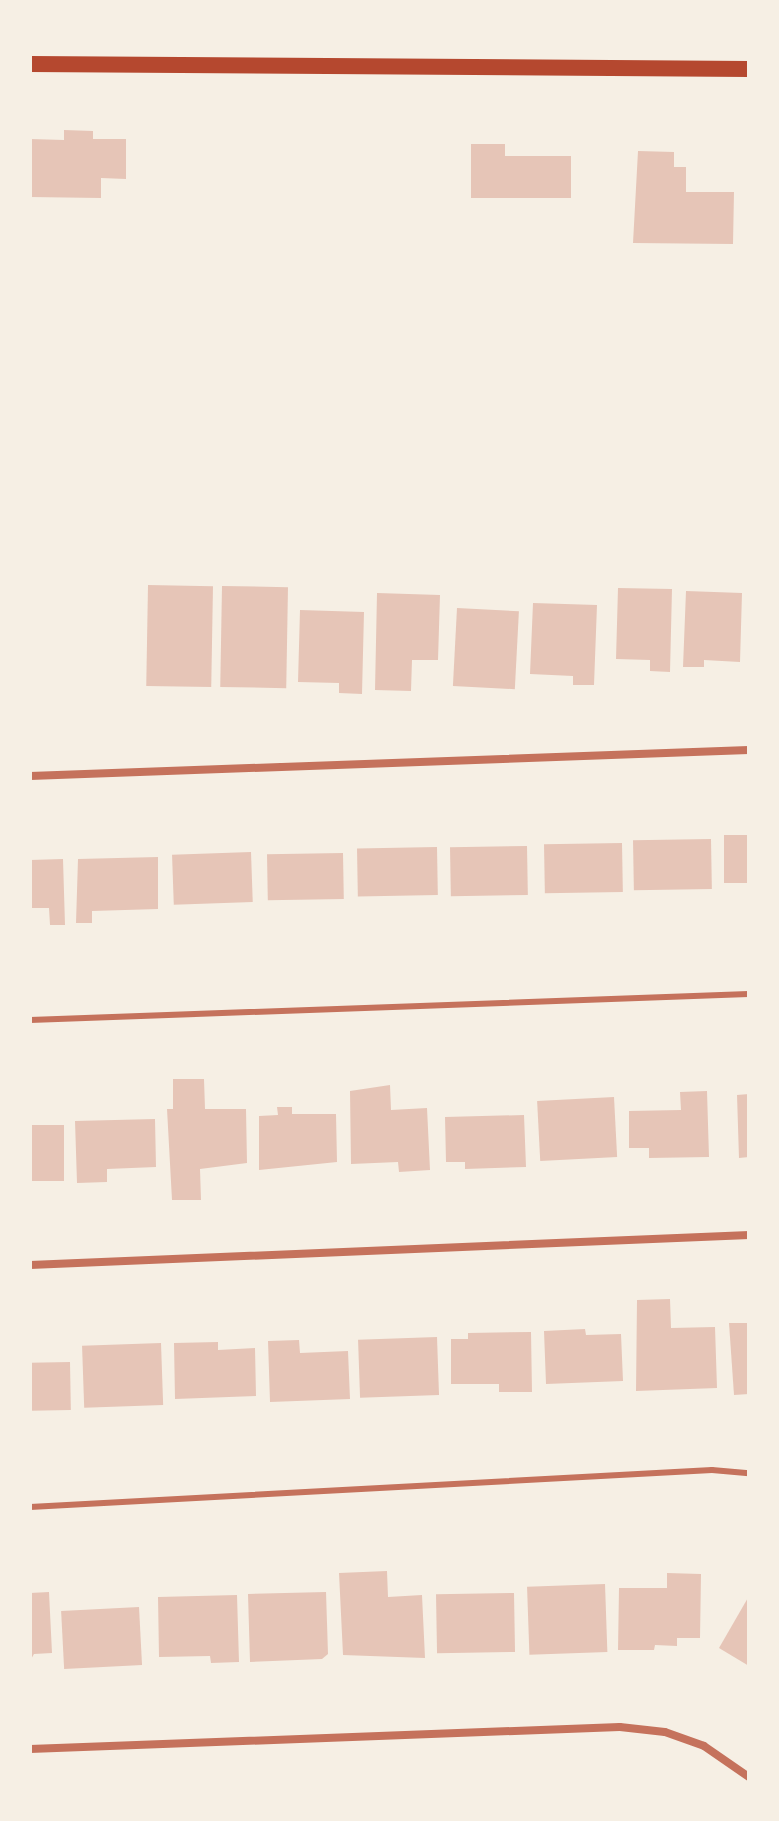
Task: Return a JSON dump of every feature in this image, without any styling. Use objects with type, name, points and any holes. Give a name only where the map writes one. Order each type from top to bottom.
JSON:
[{"type":"main road","points":[[30,64],[749,69]]},
{"type":"street","points":[[30,776],[749,750]]},
{"type":"street","points":[[30,1265],[749,1235]]},
{"type":"street","points":[[30,1749],[620,1727],[665,1732],[704,1746],[749,1777]]},
{"type":"lane","points":[[30,1020],[749,994]]},
{"type":"lane","points":[[30,1507],[712,1470],[749,1473]]},
{"type":"building","points":[[64,130],[93,131],[93,139],[126,139],[126,179],[101,178],[101,198],[30,197],[30,139],[64,140]]},
{"type":"building","points":[[471,144],[505,144],[505,156],[571,156],[571,198],[471,198]]},
{"type":"building","points":[[638,151],[674,152],[674,167],[686,167],[686,192],[734,192],[733,244],[633,243]]},
{"type":"building","points":[[148,585],[213,586],[211,687],[146,686]]},
{"type":"building","points":[[222,586],[288,587],[286,688],[220,687]]},
{"type":"building","points":[[618,588],[672,589],[670,672],[650,671],[650,660],[616,659]]},
{"type":"building","points":[[686,591],[742,593],[740,662],[704,660],[704,667],[683,667]]},
{"type":"building","points":[[377,593],[440,595],[438,660],[412,660],[411,691],[375,690]]},
{"type":"building","points":[[533,603],[597,605],[594,685],[573,685],[573,676],[530,674]]},
{"type":"building","points":[[457,608],[519,611],[515,689],[453,686]]},
{"type":"building","points":[[300,610],[364,612],[362,694],[339,693],[339,683],[298,682]]},
{"type":"building","points":[[724,835],[749,835],[749,883],[724,883]]},
{"type":"building","points":[[711,839],[712,889],[634,890],[633,840]]},
{"type":"building","points":[[622,843],[623,892],[545,893],[544,844]]},
{"type":"building","points":[[527,846],[528,895],[451,896],[450,847]]},
{"type":"building","points":[[437,847],[438,895],[358,896],[357,848]]},
{"type":"building","points":[[251,852],[253,902],[174,905],[172,855]]},
{"type":"building","points":[[343,853],[344,899],[268,900],[267,854]]},
{"type":"building","points":[[158,857],[158,909],[92,911],[92,923],[76,923],[78,859]]},
{"type":"building","points":[[63,859],[65,925],[50,925],[49,908],[30,908],[30,860]]},
{"type":"building","points":[[173,1079],[204,1079],[205,1109],[246,1109],[247,1163],[200,1169],[201,1200],[172,1200],[167,1109],[173,1109]]},
{"type":"building","points":[[390,1085],[391,1110],[427,1108],[430,1170],[399,1172],[398,1162],[351,1164],[350,1091]]},
{"type":"building","points":[[707,1091],[709,1157],[649,1158],[649,1148],[629,1148],[629,1111],[681,1110],[680,1092]]},
{"type":"building","points":[[749,1094],[749,1157],[739,1158],[737,1095]]},
{"type":"building","points":[[614,1097],[617,1157],[540,1161],[537,1101]]},
{"type":"building","points":[[277,1107],[292,1107],[292,1114],[336,1114],[337,1162],[259,1170],[259,1116],[278,1115]]},
{"type":"building","points":[[524,1115],[526,1167],[465,1169],[465,1162],[446,1162],[445,1117]]},
{"type":"building","points":[[155,1119],[156,1167],[107,1169],[107,1182],[77,1183],[75,1121]]},
{"type":"building","points":[[30,1125],[64,1125],[64,1181],[30,1181]]},
{"type":"building","points":[[670,1299],[671,1328],[715,1327],[717,1388],[636,1391],[637,1300]]},
{"type":"building","points":[[729,1323],[749,1323],[749,1394],[734,1395]]},
{"type":"building","points":[[585,1329],[586,1335],[621,1334],[623,1381],[546,1384],[544,1331]]},
{"type":"building","points":[[531,1332],[532,1392],[499,1392],[499,1384],[451,1384],[451,1339],[468,1339],[468,1333]]},
{"type":"building","points":[[437,1337],[439,1395],[360,1398],[358,1340]]},
{"type":"building","points":[[299,1340],[300,1353],[348,1351],[350,1399],[270,1402],[268,1341]]},
{"type":"building","points":[[218,1342],[218,1350],[255,1348],[256,1396],[175,1399],[174,1343]]},
{"type":"building","points":[[161,1343],[163,1405],[84,1408],[82,1346]]},
{"type":"building","points":[[70,1362],[71,1410],[31,1411],[30,1363]]},
{"type":"building","points":[[387,1571],[388,1597],[422,1595],[425,1658],[343,1655],[339,1573]]},
{"type":"building","points":[[667,1573],[701,1574],[700,1638],[677,1638],[677,1646],[655,1645],[654,1650],[618,1650],[619,1588],[667,1588]]},
{"type":"building","points":[[605,1584],[607,1652],[529,1655],[527,1587]]},
{"type":"building","points":[[49,1592],[52,1653],[34,1654],[30,1661],[30,1593]]},
{"type":"building","points":[[326,1592],[328,1654],[322,1659],[250,1662],[248,1594]]},
{"type":"building","points":[[514,1593],[515,1652],[437,1653],[436,1594]]},
{"type":"building","points":[[237,1595],[239,1662],[211,1663],[210,1656],[159,1657],[158,1597]]},
{"type":"building","points":[[749,1596],[749,1666],[719,1648]]},
{"type":"building","points":[[139,1607],[142,1665],[64,1669],[61,1611]]}]
